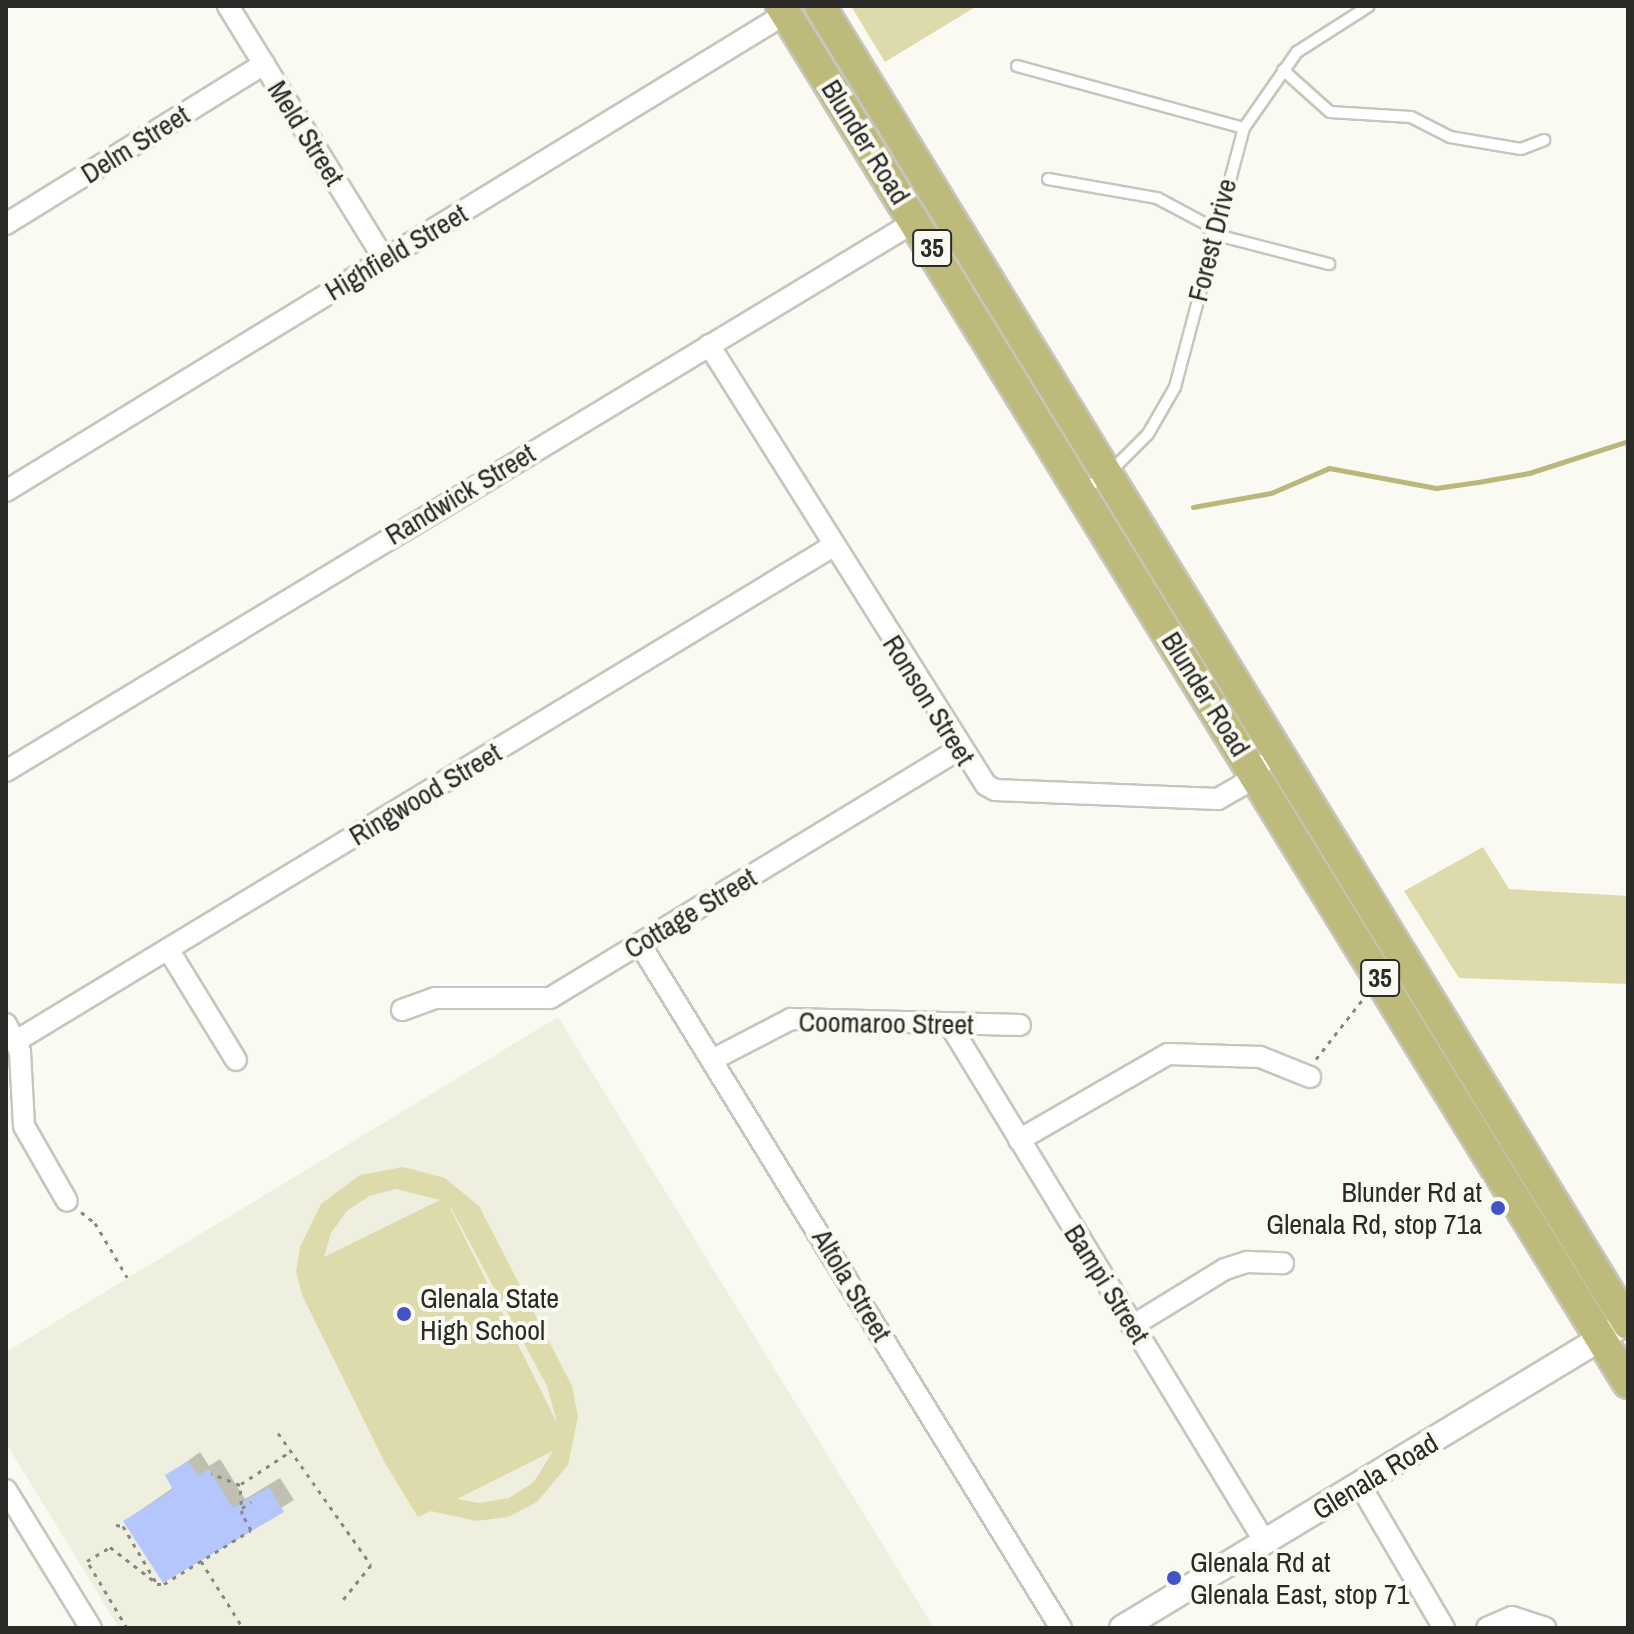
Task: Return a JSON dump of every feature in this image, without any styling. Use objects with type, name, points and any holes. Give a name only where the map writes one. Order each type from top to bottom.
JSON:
[{"type":"main road","name":"Blunder Road","points":[[820,6],[1627,1323]]},
{"type":"main road","name":"Blunder Road","points":[[783,10],[916,221],[1628,1383]]},
{"type":"street","name":"Meld Street","points":[[228,6],[384,259]]},
{"type":"street","name":"Highfield Street","points":[[6,491],[783,10]]},
{"type":"street","name":"Delm Street","points":[[6,224],[264,64]]},
{"type":"street","name":"Randwick Street","points":[[6,771],[916,221]]},
{"type":"street","name":"Ronson Street","points":[[709,345],[978,779],[995,790],[1218,799],[1255,772],[1275,745]]},
{"type":"street","name":"Ringwood Street","points":[[11,1033],[168,949],[833,546]]},
{"type":"street","name":"Cottage Street","points":[[402,1010],[435,998],[550,998],[959,749]]},
{"type":"street","name":"Altola Street","points":[[640,944],[714,1059],[1061,1628]]},
{"type":"street","points":[[168,949],[236,1060]]},
{"type":"street","name":"Coomaroo Street","points":[[714,1059],[791,1019],[1020,1025]]},
{"type":"street","name":"Bampi Street","points":[[950,1025],[1265,1542]]},
{"type":"street","points":[[11,1033],[24,1126],[67,1201]]},
{"type":"street","points":[[1019,1140],[1168,1054],[1260,1057],[1310,1077]]},
{"type":"street","points":[[1132,1326],[1225,1269],[1247,1262],[1283,1263]]},
{"type":"street","name":"Glenala Road","points":[[1122,1628],[1627,1323]]},
{"type":"street","points":[[1360,1485],[1444,1628]]},
{"type":"street","points":[[6,1490],[14,1519],[91,1628]]},
{"type":"street","points":[[1487,1628],[1512,1617],[1545,1628]]},
{"type":"lane","name":"Forest Drive","points":[[1081,491],[1107,475],[1148,434],[1175,387],[1213,234],[1244,128],[1297,52],[1355,10],[1369,6]]},
{"type":"lane","points":[[1017,66],[1244,128]]},
{"type":"lane","points":[[1283,70],[1330,112],[1411,117],[1450,137],[1521,149],[1544,140]]},
{"type":"lane","points":[[1048,179],[1157,198],[1206,224],[1213,234],[1329,264]]},
{"type":"path","points":[[1310,1077],[1320,1050],[1365,996]]},
{"type":"path","points":[[67,1201],[95,1223],[127,1277]]},
{"type":"path","points":[[278,1433],[371,1565],[342,1601]]},
{"type":"path","points":[[240,1485],[291,1451]]},
{"type":"path","points":[[211,1473],[240,1485]]},
{"type":"path","points":[[157,1584],[251,1530],[240,1516],[240,1485]]},
{"type":"path","points":[[242,1508],[251,1502]]},
{"type":"path","points":[[116,1525],[123,1526],[157,1584]]},
{"type":"path","points":[[127,1628],[87,1561],[110,1547],[157,1584]]},
{"type":"path","points":[[201,1561],[243,1628]]},
{"type":"shaded area","points":[[851,6],[977,6],[885,62]]},
{"type":"shaded area","points":[[1483,847],[1509,889],[1628,896],[1628,984],[1459,978],[1404,891]]},
{"type":"shaded area","name":"Glenala State High School","points":[[558,1017],[934,1628],[119,1628],[6,1443],[6,1352]]},
{"type":"shaded area","points":[[403,1167],[445,1178],[479,1206],[572,1386],[578,1417],[568,1465],[537,1502],[508,1517],[476,1521],[431,1511],[418,1517],[385,1463],[302,1295],[296,1272],[300,1247],[321,1204],[360,1175]],"holes":[[[396,1189],[440,1200],[324,1257],[331,1233],[347,1211],[369,1196]],[[450,1208],[547,1386],[557,1423]],[[553,1451],[534,1482],[509,1498],[479,1503],[457,1499]]]},
{"type":"building","points":[[188,1461],[198,1476],[209,1469],[233,1508],[269,1487],[284,1512],[163,1583],[123,1521],[173,1490],[165,1475]]},
{"type":"waterway","points":[[1193,507],[1271,493],[1329,468],[1436,488],[1529,473],[1628,441]]},
{"type":"place","name":"Blunder Rd at Glenala Rd, stop 71a","points":[[1498,1208]]},
{"type":"place","name":"Glenala State High School","points":[[404,1314]]},
{"type":"place","name":"Glenala Rd at Glenala East, stop 71","points":[[1174,1578]]}]
